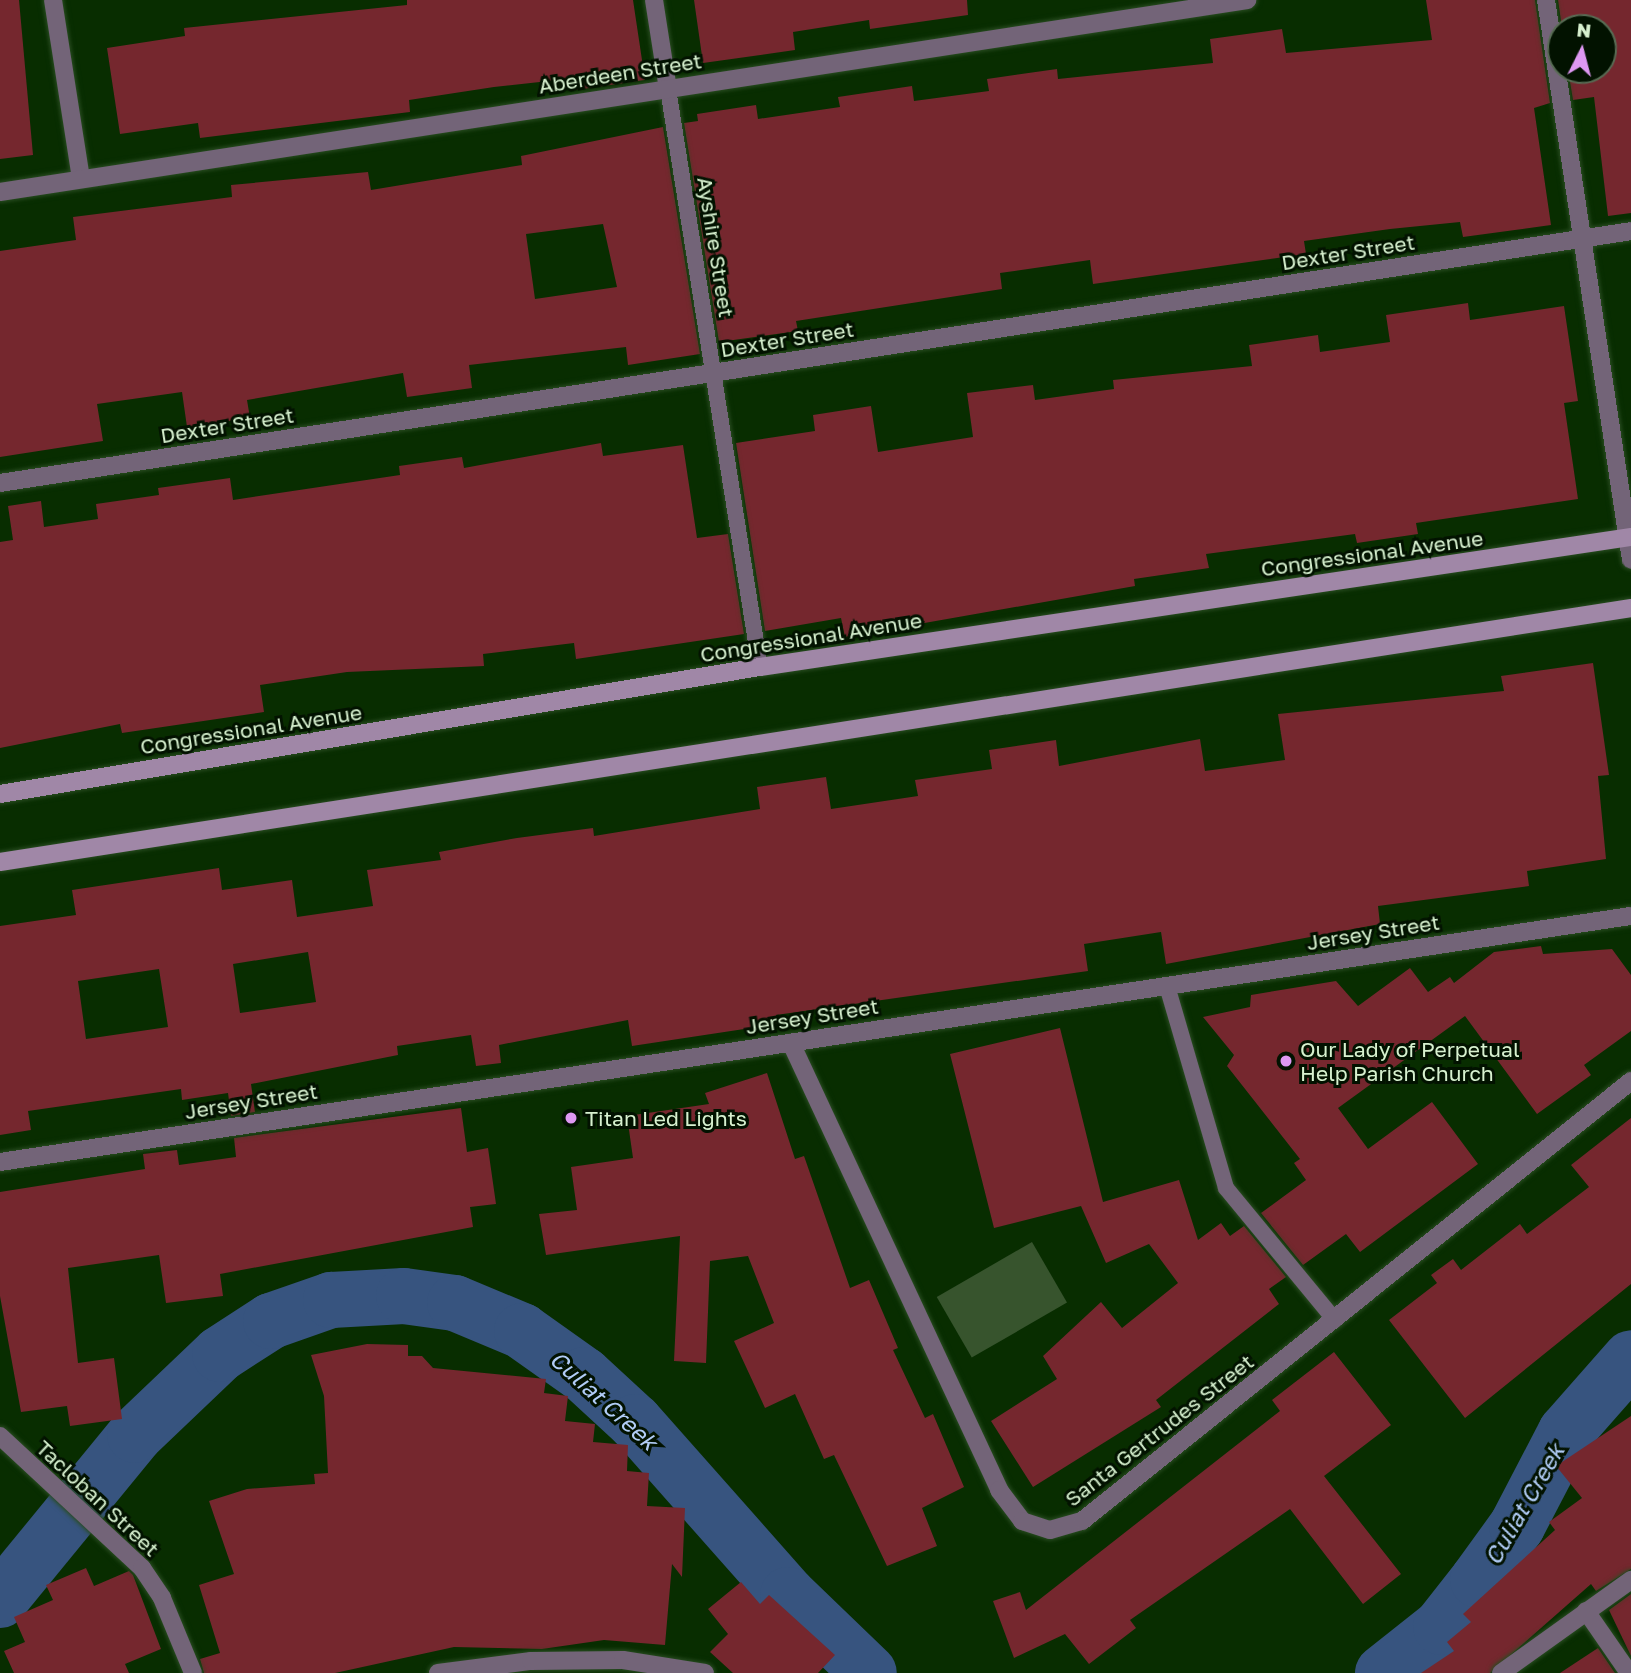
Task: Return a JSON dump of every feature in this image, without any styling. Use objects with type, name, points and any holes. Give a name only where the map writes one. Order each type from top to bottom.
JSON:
[{"type":"main road","name":"Congressional Avenue","points":[[0,794],[760,667],[1630,537]]},
{"type":"main road","points":[[0,862],[1631,608]]},
{"type":"street","points":[[53,0],[81,180]]},
{"type":"street","name":"Ayshire Street","points":[[654,0],[668,89]]},
{"type":"street","name":"Aberdeen Street","points":[[0,192],[1247,0]]},
{"type":"street","points":[[1546,0],[1581,240],[1630,537],[1631,560]]},
{"type":"street","name":"Dexter Street","points":[[0,483],[1631,231]]},
{"type":"street","name":"Jersey Street","points":[[0,1162],[1631,916]]},
{"type":"street","name":"Santa Gertrudes Street","points":[[791,1043],[999,1490],[1022,1521],[1050,1531],[1082,1521],[1631,1081]]},
{"type":"street","name":"Tacloban Street","points":[[0,1436],[101,1528],[162,1598],[193,1673]]},
{"type":"street","points":[[1501,1673],[1631,1580]]},
{"type":"street","points":[[1586,1611],[1629,1673]]},
{"type":"street","points":[[438,1673],[531,1661],[623,1660],[705,1673]]},
{"type":"lane","name":"Ayshire Street","points":[[668,89],[760,667]]},
{"type":"lane","points":[[1167,986],[1226,1188],[1335,1320]]},
{"type":"green space","points":[[1032,1242],[1067,1303],[972,1358],[937,1297]]},
{"type":"building","points":[[0,0],[19,0],[33,155],[0,159]]},
{"type":"building","points":[[407,0],[633,0],[645,80],[569,91],[567,79],[494,87],[409,100],[410,112],[200,138],[198,123],[120,134],[107,48],[185,36],[184,28],[407,5]]},
{"type":"building","points":[[694,0],[967,0],[968,15],[870,29],[869,20],[793,32],[795,50],[703,63]]},
{"type":"building","points":[[1426,0],[1535,0],[1550,103],[1534,108],[1551,225],[1463,237],[1460,222],[1390,229],[1304,241],[1306,254],[1093,284],[1090,260],[1000,273],[1002,289],[796,321],[798,331],[719,342],[684,123],[698,121],[697,114],[756,105],[758,119],[840,107],[838,97],[912,86],[914,101],[989,91],[987,79],[1057,69],[1058,79],[1213,63],[1210,39],[1282,29],[1286,53],[1432,40]]},
{"type":"building","points":[[1558,0],[1631,0],[1631,213],[1608,216],[1594,97],[1573,100],[1570,84],[1617,84],[1617,14],[1560,14]]},
{"type":"building","points":[[663,127],[700,354],[628,365],[626,347],[469,365],[472,388],[407,397],[403,373],[247,400],[250,418],[187,427],[182,392],[97,404],[103,441],[0,457],[0,251],[76,240],[73,217],[232,197],[231,185],[368,172],[371,190],[522,165],[521,156]],"holes":[[[603,224],[617,287],[535,299],[526,234]]]},
{"type":"building","points":[[1468,303],[1470,320],[1564,306],[1578,401],[1564,403],[1578,499],[1416,523],[1418,534],[1357,543],[1355,534],[1206,554],[1209,568],[1134,579],[1135,586],[845,637],[841,618],[765,631],[736,443],[815,431],[813,415],[871,406],[878,452],[973,437],[967,393],[1033,385],[1035,400],[1114,389],[1113,380],[1252,366],[1249,345],[1318,335],[1320,352],[1390,342],[1386,315]]},
{"type":"building","points":[[601,443],[603,456],[683,445],[697,538],[728,534],[744,634],[576,659],[574,643],[483,654],[484,666],[347,672],[260,685],[264,712],[122,733],[120,724],[0,748],[0,542],[13,540],[8,506],[41,501],[44,527],[98,519],[96,504],[159,495],[158,488],[230,478],[233,500],[400,475],[399,466],[462,457],[464,468]]},
{"type":"building","points":[[1593,663],[1609,775],[1598,776],[1606,859],[1527,871],[1529,886],[1378,906],[1380,924],[1166,964],[1161,932],[1084,944],[1088,971],[776,1015],[778,1024],[632,1046],[628,1020],[499,1045],[501,1063],[476,1066],[471,1035],[397,1046],[398,1055],[251,1084],[255,1112],[231,1116],[228,1093],[182,1100],[181,1089],[28,1111],[31,1130],[0,1135],[0,926],[76,915],[72,890],[219,868],[222,890],[292,880],[297,917],[373,906],[367,870],[441,860],[439,852],[517,838],[593,828],[594,836],[760,809],[757,787],[826,777],[831,809],[918,796],[915,780],[992,769],[989,750],[1056,740],[1059,766],[1200,739],[1205,771],[1285,760],[1278,714],[1504,691],[1501,676]],"holes":[[[308,952],[316,1002],[240,1013],[233,964]],[[159,969],[168,1027],[86,1039],[78,981]]]},
{"type":"building","points":[[1541,946],[1543,954],[1612,949],[1631,975],[1631,1031],[1584,1065],[1591,1075],[1537,1114],[1465,1016],[1338,1108],[1368,1149],[1432,1102],[1478,1164],[1360,1252],[1346,1234],[1303,1265],[1261,1213],[1306,1180],[1294,1163],[1300,1159],[1227,1066],[1234,1055],[1203,1017],[1250,1007],[1251,995],[1336,981],[1358,1006],[1410,968],[1428,992],[1450,977],[1454,983],[1494,952]]},
{"type":"building","points":[[1060,1028],[1103,1202],[1179,1180],[1198,1240],[1221,1223],[1230,1236],[1244,1226],[1286,1277],[1269,1289],[1279,1304],[1156,1400],[1161,1407],[1033,1487],[991,1421],[1057,1379],[1043,1356],[1101,1302],[1122,1328],[1178,1283],[1149,1244],[1106,1263],[1081,1206],[994,1228],[950,1054]]},
{"type":"building","points":[[767,1073],[795,1159],[804,1156],[850,1288],[869,1280],[898,1348],[893,1350],[925,1418],[933,1414],[964,1487],[922,1508],[937,1546],[887,1566],[834,1455],[824,1459],[795,1394],[765,1408],[734,1341],[774,1323],[748,1256],[710,1261],[706,1363],[674,1361],[680,1236],[546,1255],[539,1214],[577,1210],[571,1167],[633,1158],[627,1116],[709,1104],[705,1093]]},
{"type":"building","points":[[461,1108],[467,1152],[488,1148],[496,1204],[470,1207],[473,1227],[220,1274],[223,1296],[166,1303],[159,1255],[68,1268],[78,1363],[114,1358],[122,1419],[70,1426],[67,1406],[21,1412],[0,1296],[0,1192],[145,1169],[143,1154],[177,1150],[179,1165],[236,1157],[234,1138]]},
{"type":"building","points":[[1631,1118],[1631,1284],[1465,1418],[1389,1320],[1437,1283],[1431,1275],[1453,1259],[1461,1270],[1520,1224],[1527,1234],[1589,1187],[1571,1165]]},
{"type":"building","points":[[367,1344],[408,1345],[408,1356],[422,1356],[433,1368],[546,1379],[544,1393],[568,1396],[565,1421],[595,1424],[593,1442],[628,1445],[627,1471],[649,1473],[647,1506],[685,1508],[682,1577],[672,1564],[665,1645],[604,1640],[542,1649],[454,1647],[335,1673],[204,1673],[200,1659],[220,1653],[199,1585],[234,1574],[209,1501],[247,1489],[315,1484],[314,1474],[328,1473],[324,1396],[311,1355]]},
{"type":"building","points":[[1334,1352],[1391,1425],[1324,1476],[1401,1574],[1363,1604],[1290,1509],[1130,1620],[1136,1628],[1089,1664],[1065,1634],[1014,1658],[993,1601],[1020,1592],[1026,1610],[1280,1411],[1272,1400]]},
{"type":"building","points":[[1631,1416],[1631,1569],[1596,1591],[1591,1584],[1490,1673],[1421,1673],[1454,1651],[1447,1642],[1471,1622],[1463,1614],[1555,1530],[1549,1522],[1582,1498],[1556,1466]]},
{"type":"building","points":[[86,1568],[94,1586],[129,1571],[133,1575],[161,1649],[125,1664],[129,1673],[14,1673],[4,1651],[25,1642],[14,1617],[53,1600],[46,1585]]},
{"type":"building","points":[[741,1582],[760,1604],[769,1595],[835,1655],[818,1673],[733,1673],[710,1652],[728,1634],[708,1609]]},
{"type":"building","points":[[1631,1594],[1631,1656],[1609,1610]]},
{"type":"building","points":[[1598,1648],[1615,1673],[1560,1673]]},
{"type":"waterway","name":"Culiat Creek","points":[[0,1600],[135,1435],[220,1354],[271,1321],[331,1300],[404,1296],[455,1303],[522,1331],[584,1375],[635,1422],[788,1595],[869,1673]]},
{"type":"waterway","name":"Culiat Creek","points":[[1383,1673],[1441,1627],[1517,1526],[1566,1432],[1631,1358]]},
{"type":"place","name":"Our Lady of Perpetual Help Parish Church","points":[[1286,1061]]},
{"type":"place","name":"Titan Led Lights","points":[[571,1118]]}]
